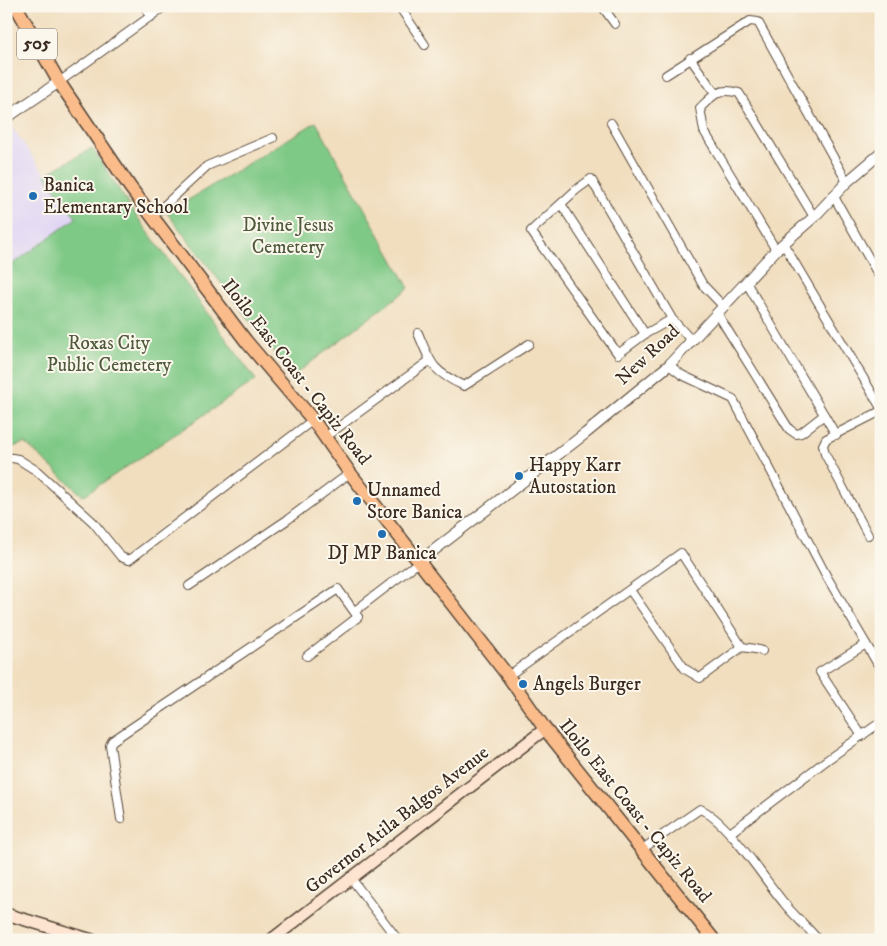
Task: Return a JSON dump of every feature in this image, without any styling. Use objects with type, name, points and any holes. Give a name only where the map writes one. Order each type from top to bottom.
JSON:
[{"type":"main road","name":"505","points":[[16,6],[59,82]]},
{"type":"main road","name":"Iloilo East Coast - Capiz Road","points":[[59,82],[130,187],[154,216],[246,341],[313,420],[350,473],[508,676],[545,729],[714,940]]},
{"type":"main road","name":"Governor Atila Balgos Avenue","points":[[271,940],[350,877],[545,729]]},
{"type":"main road","points":[[6,914],[92,940]]},
{"type":"street","points":[[145,6],[151,17]]},
{"type":"street","points":[[6,118],[166,6]]},
{"type":"street","points":[[399,6],[425,46]]},
{"type":"street","points":[[602,6],[615,24]]},
{"type":"street","points":[[666,75],[750,21],[758,22],[847,182]]},
{"type":"street","points":[[690,58],[715,93]]},
{"type":"street","points":[[814,217],[739,93],[733,91],[715,93],[700,108],[704,131],[779,246],[881,410],[826,439],[823,446],[825,454],[868,536]]},
{"type":"street","points":[[611,123],[703,285],[720,310],[790,429],[796,434],[800,433],[824,415]]},
{"type":"street","points":[[154,216],[207,166],[274,138]]},
{"type":"street","name":"New Road","points":[[420,561],[586,432],[669,364],[779,246],[814,217],[847,182],[881,154]]},
{"type":"street","points":[[672,318],[618,354],[531,231],[576,190],[591,179],[672,318],[690,340]]},
{"type":"street","points":[[834,195],[879,276]]},
{"type":"street","points":[[562,204],[646,334]]},
{"type":"street","points":[[746,282],[836,435]]},
{"type":"street","points":[[418,333],[429,361],[444,376],[464,386],[529,344]]},
{"type":"street","points":[[325,437],[429,361]]},
{"type":"street","points":[[669,364],[682,376],[733,398],[827,577],[880,668]]},
{"type":"street","points":[[6,457],[18,459],[37,471],[93,522],[121,557],[129,560],[313,420]]},
{"type":"street","points":[[189,586],[287,520],[350,473]]},
{"type":"street","points":[[508,676],[681,553],[742,647]]},
{"type":"street","points":[[355,611],[420,561]]},
{"type":"street","points":[[121,819],[110,745],[112,740],[338,590],[358,617],[307,656]]},
{"type":"street","points":[[630,590],[685,669],[700,678],[742,647],[762,651]]},
{"type":"street","points":[[862,736],[820,672],[866,644]]},
{"type":"street","points":[[730,833],[826,760],[881,722]]},
{"type":"street","points":[[641,850],[700,809],[709,813],[730,833],[789,910],[808,927],[818,940]]},
{"type":"street","points":[[350,877],[398,940]]},
{"type":"shaded area","name":"Banica Elementary School","points":[[9,123],[76,218],[6,269],[6,125]]},
{"type":"green space","name":"Divine Jesus Cemetery","points":[[316,122],[409,288],[293,376],[167,213]]},
{"type":"green space","name":"Roxas City Public Cemetery","points":[[92,148],[130,207],[256,380],[83,496],[25,443],[6,449],[6,269],[76,218],[45,175]]},
{"type":"place","name":"Banica Elementary School","points":[[33,196]]},
{"type":"place","name":"Happy Karr Autostation","points":[[519,476]]},
{"type":"place","name":"Unnamed Store Banica","points":[[357,501]]},
{"type":"place","name":"DJ MP Banica","points":[[382,534]]},
{"type":"place","name":"Angels Burger","points":[[523,684]]}]
